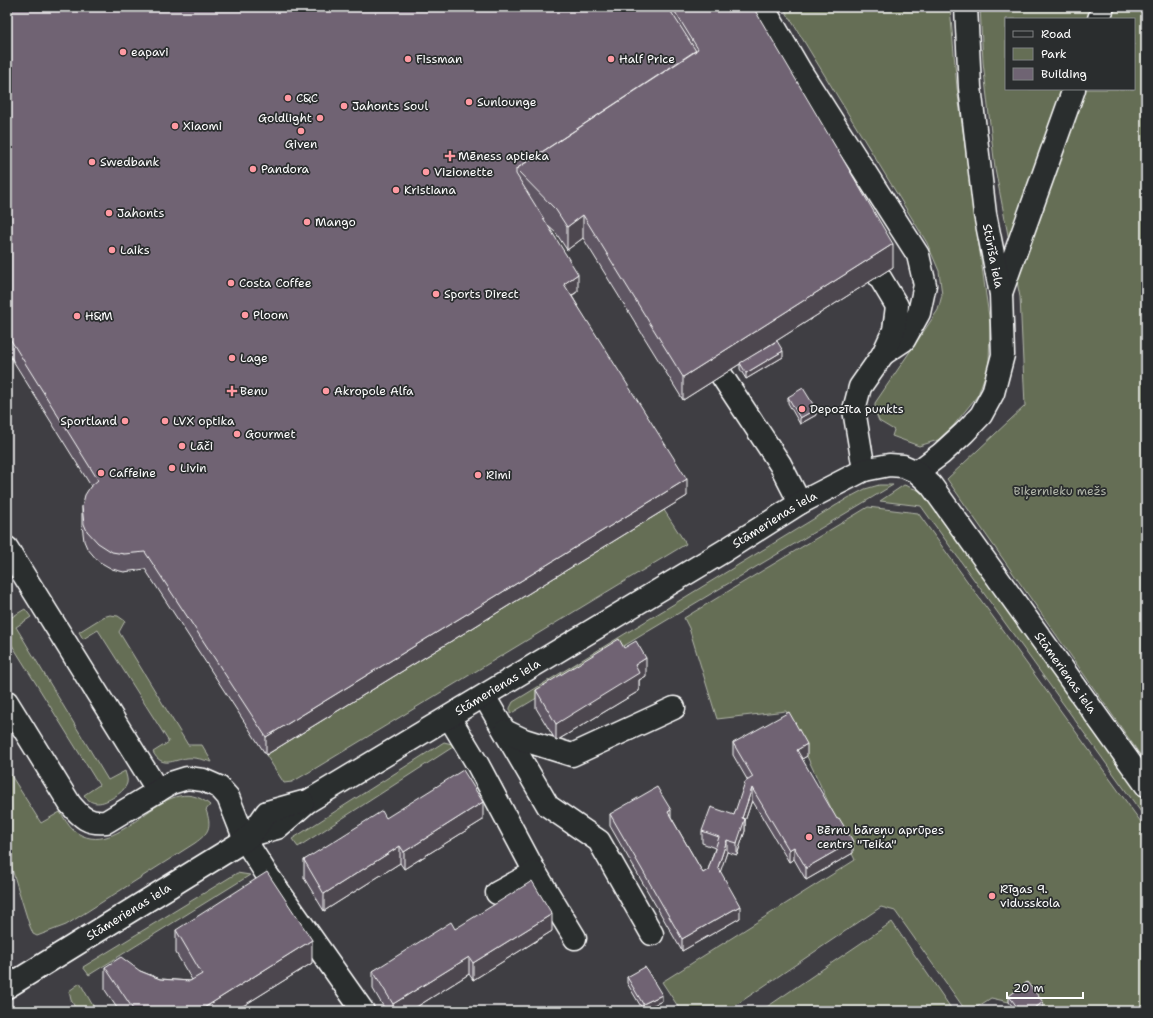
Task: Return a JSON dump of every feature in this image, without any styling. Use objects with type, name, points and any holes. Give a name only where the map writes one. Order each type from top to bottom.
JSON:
[{"type":"street","points":[[763,7],[801,72],[918,255],[925,285],[919,312],[904,340],[883,354]]},
{"type":"street","name":"Stūrīša iela","points":[[917,472],[941,454],[981,415],[993,393],[1003,355],[1001,294],[985,214],[970,87],[966,7]]},
{"type":"street","points":[[1098,18],[1103,7]]},
{"type":"street","points":[[1001,294],[1074,90]]},
{"type":"street","points":[[864,470],[854,410],[860,387],[883,354],[894,330],[897,306],[879,276]]},
{"type":"street","points":[[722,376],[780,464],[800,503]]},
{"type":"street","name":"Stāmerienas iela","points":[[7,987],[248,838],[267,812],[307,802],[724,551],[800,503],[864,470],[889,465],[903,466],[917,472],[931,485],[949,508],[1146,785]]},
{"type":"street","points":[[7,548],[158,791]]},
{"type":"street","points":[[484,696],[548,806],[599,841],[652,934]]},
{"type":"street","points":[[7,702],[70,804],[79,815],[88,821],[97,823],[106,822],[171,783],[187,778],[203,780],[219,786],[228,797],[266,873],[363,1011]]},
{"type":"street","points":[[505,731],[524,740],[572,755],[674,708]]},
{"type":"street","points":[[449,717],[478,765],[535,872],[575,938]]},
{"type":"street","points":[[497,893],[535,872]]},
{"type":"green space","points":[[783,7],[950,7],[957,88],[990,324],[989,364],[978,395],[954,425],[938,440],[919,446],[892,436],[894,430],[879,421],[875,411],[875,403],[938,310],[942,295],[939,271],[927,243]]},
{"type":"green space","name":"Biķernieku mežs","points":[[980,7],[1146,7],[1146,763],[947,479],[1025,406],[1020,297],[995,168],[983,62]]},
{"type":"green space","points":[[879,485],[893,485],[510,714],[510,708],[513,702],[848,498],[865,489]]},
{"type":"green space","points":[[904,485],[918,490],[934,505],[1146,804],[1146,819],[921,506],[880,501]]},
{"type":"green space","points":[[868,507],[918,513],[1146,829],[1146,1011],[1045,1011],[1027,988],[1009,1002],[991,998],[971,1011],[966,1011],[895,911],[881,907],[727,1011],[681,1011],[662,982],[855,860],[786,711],[717,719],[689,628],[684,618]]},
{"type":"green space","points":[[664,510],[686,544],[311,771],[292,782],[284,783],[266,755]]},
{"type":"green space","points":[[25,609],[31,617],[16,627],[108,780],[125,771],[127,783],[123,790],[104,802],[91,802],[84,795],[99,785],[7,637],[7,620]]},
{"type":"green space","points":[[110,615],[118,616],[125,621],[119,632],[188,745],[202,745],[212,762],[190,758],[164,762],[156,757],[153,752],[169,742],[98,630],[83,639],[79,632],[103,617]]},
{"type":"green space","points":[[444,742],[456,745],[298,847],[292,839]]},
{"type":"green space","points":[[7,769],[41,823],[60,812],[73,830],[91,838],[108,836],[125,828],[158,805],[175,797],[192,796],[210,805],[206,810],[209,821],[208,829],[206,833],[195,843],[66,925],[37,936],[33,934],[29,924],[7,853]]},
{"type":"green space","points":[[237,873],[250,875],[89,975],[83,967]]},
{"type":"green space","points":[[892,922],[953,1011],[761,1011]]},
{"type":"green space","points":[[80,983],[96,1011],[77,1011],[71,1000],[69,991]]},
{"type":"building","name":"Akropole Alfa","points":[[7,7],[668,7],[696,51],[516,169],[516,174],[578,274],[564,284],[687,479],[266,737],[145,552],[124,554],[112,552],[98,543],[87,531],[84,524],[82,507],[85,495],[90,487],[98,480],[7,334]]},
{"type":"building","points":[[672,7],[753,7],[893,244],[683,377],[583,215],[567,227],[556,210],[516,169],[698,49]]},
{"type":"building","points":[[777,341],[783,351],[746,373],[740,363]]},
{"type":"building","name":"Depozīta punkts","points":[[803,388],[816,409],[800,418],[788,397]]},
{"type":"building","points":[[619,639],[624,648],[636,641],[646,658],[635,665],[639,673],[556,724],[536,690]]},
{"type":"building","name":"Bērnu bāreņu aprūpes centrs \"Teika\"","points":[[789,712],[807,744],[797,750],[837,819],[839,818],[853,841],[806,868],[794,847],[789,850],[752,788],[742,818],[745,819],[737,843],[727,840],[718,867],[740,906],[682,939],[610,814],[657,787],[671,810],[668,812],[703,873],[708,870],[719,837],[702,831],[711,807],[734,815],[745,782],[753,777],[733,743]]},
{"type":"building","points":[[463,770],[483,802],[404,852],[400,846],[324,894],[304,860],[382,811],[386,818]]},
{"type":"building","points":[[267,872],[312,940],[199,1011],[134,1011],[105,967],[121,957],[140,971],[160,979],[190,981],[202,974],[176,930]]},
{"type":"building","points":[[532,881],[552,914],[473,963],[469,957],[393,1004],[373,971],[451,922],[455,929]]},
{"type":"building","points":[[645,967],[662,995],[643,1004],[627,977]]},
{"type":"building","points":[[1027,982],[1043,1002],[1031,1011],[1020,1011],[1009,996]]},
{"type":"place","name":"eapavi","points":[[123,52]]},
{"type":"place","name":"Fissman","points":[[408,59]]},
{"type":"place","name":"Half Price","points":[[611,59]]},
{"type":"place","name":"C&C","points":[[288,98]]},
{"type":"place","name":"Sunlounge","points":[[469,102]]},
{"type":"place","name":"Jahonts Soul","points":[[344,106]]},
{"type":"place","name":"Goldlight","points":[[320,118]]},
{"type":"place","name":"Xiaomi","points":[[175,126]]},
{"type":"place","name":"Given","points":[[301,131]]},
{"type":"place","name":"Mēness aptieka","points":[[450,156]]},
{"type":"place","name":"Swedbank","points":[[92,162]]},
{"type":"place","name":"Pandora","points":[[253,169]]},
{"type":"place","name":"Vizionette","points":[[426,172]]},
{"type":"place","name":"Kristiana","points":[[396,190]]},
{"type":"place","name":"Jahonts","points":[[109,213]]},
{"type":"place","name":"Mango","points":[[307,222]]},
{"type":"place","name":"Laiks","points":[[112,250]]},
{"type":"place","name":"Costa Coffee","points":[[231,283]]},
{"type":"place","name":"Sports Direct","points":[[436,294]]},
{"type":"place","name":"Ploom","points":[[245,315]]},
{"type":"place","name":"H&M","points":[[77,316]]},
{"type":"place","name":"Lage","points":[[232,358]]},
{"type":"place","name":"Benu","points":[[232,391]]},
{"type":"place","name":"Akropole Alfa","points":[[326,391]]},
{"type":"place","name":"Depozīta punkts","points":[[802,409]]},
{"type":"place","name":"Sportland","points":[[125,421]]},
{"type":"place","name":"LVX optika","points":[[165,421]]},
{"type":"place","name":"Gourmet","points":[[237,434]]},
{"type":"place","name":"Lāči","points":[[182,446]]},
{"type":"place","name":"Livin","points":[[172,468]]},
{"type":"place","name":"Caffeine","points":[[101,473]]},
{"type":"place","name":"Rimi","points":[[478,475]]},
{"type":"place","name":"Bērnu bāreņu aprūpes centrs \"Teika\"","points":[[809,837]]},
{"type":"place","name":"Rīgas 9. vidusskola","points":[[992,896]]}]
